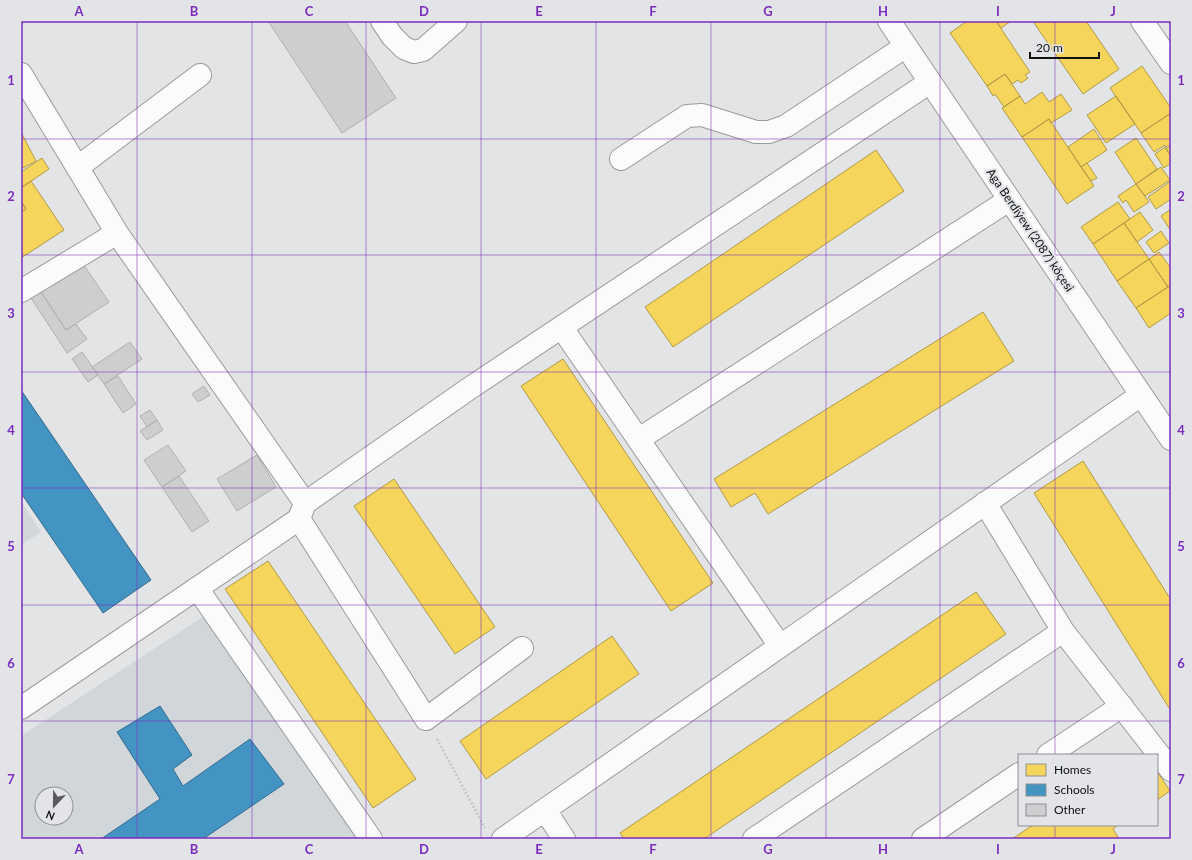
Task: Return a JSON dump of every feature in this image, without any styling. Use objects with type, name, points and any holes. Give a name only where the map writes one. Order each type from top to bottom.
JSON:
[{"type":"street","points":[[382,21],[392,36],[404,48],[414,52],[423,50],[456,21]]},
{"type":"street","name":"Aga Berdiýew (2087) köçesi","points":[[889,21],[1171,439]]},
{"type":"street","points":[[1142,21],[1171,63]]},
{"type":"street","points":[[622,159],[687,116],[702,115],[756,132],[769,132],[786,126],[906,46]]},
{"type":"street","points":[[21,74],[117,233],[302,511],[426,719],[522,648]]},
{"type":"street","points":[[78,167],[200,75]]},
{"type":"street","points":[[21,708],[197,588],[470,388],[930,82]]},
{"type":"street","points":[[639,439],[1009,200]]},
{"type":"street","points":[[21,291],[117,233]]},
{"type":"street","points":[[562,328],[780,646]]},
{"type":"street","points":[[495,836],[545,810],[1141,395]]},
{"type":"street","points":[[985,503],[1063,631],[1171,770]]},
{"type":"street","points":[[197,588],[371,839]]},
{"type":"street","points":[[754,839],[1063,631]]},
{"type":"street","points":[[1050,754],[1122,706]]},
{"type":"street","points":[[923,839],[1018,775]]},
{"type":"street","points":[[545,810],[564,839]]},
{"type":"path","points":[[426,719],[495,836]]},
{"type":"shaded area","points":[[21,501],[41,532],[21,545]]},
{"type":"shaded area","points":[[210,612],[360,839],[21,839],[21,736]]},
{"type":"building: Homes","points":[[967,21],[996,21],[1030,72],[1025,75],[1028,78],[1021,83],[1018,80],[1012,84],[1005,74],[987,86],[950,33]]},
{"type":"building: Homes","points":[[996,21],[1011,21],[1001,28]]},
{"type":"building: Homes","points":[[1037,21],[1086,21],[1119,69],[1083,94],[1034,23]]},
{"type":"building: Homes","points":[[1142,66],[1171,108],[1171,113],[1141,133],[1110,88]]},
{"type":"building: Homes","points":[[1005,74],[1020,96],[1004,107],[995,94],[993,96],[987,86]]},
{"type":"building: Homes","points":[[1042,92],[1049,102],[1061,94],[1072,110],[1051,123],[1049,119],[1022,137],[1002,108],[1020,96],[1025,104]]},
{"type":"building: Homes","points":[[1116,96],[1135,124],[1106,143],[1087,115]]},
{"type":"building: Homes","points":[[1171,113],[1171,144],[1166,147],[1165,145],[1154,152],[1141,133]]},
{"type":"building: Homes","points":[[1049,119],[1094,186],[1067,204],[1022,137]]},
{"type":"building: Homes","points":[[1094,129],[1107,150],[1081,167],[1068,147]]},
{"type":"building: Homes","points":[[21,132],[36,161],[21,169]]},
{"type":"building: Homes","points":[[1136,138],[1157,169],[1136,184],[1115,152]]},
{"type":"building: Homes","points":[[1171,146],[1171,156],[1166,149]]},
{"type":"building: Homes","points":[[1165,147],[1171,156],[1171,163],[1164,168],[1155,154]]},
{"type":"building: Homes","points":[[876,150],[904,191],[673,347],[645,307]]},
{"type":"building: Homes","points":[[42,158],[49,169],[21,188],[21,172]]},
{"type":"building: Homes","points":[[1087,163],[1097,178],[1091,181],[1081,167]]},
{"type":"building: Homes","points":[[1161,167],[1170,180],[1145,196],[1136,184]]},
{"type":"building: Homes","points":[[31,181],[64,230],[21,258],[21,212],[26,209],[21,201],[21,188]]},
{"type":"building: Homes","points":[[1171,181],[1171,199],[1156,209],[1148,197]]},
{"type":"building: Homes","points":[[1136,184],[1149,202],[1134,212],[1126,200],[1123,203],[1118,196]]},
{"type":"building: Homes","points":[[21,201],[26,209],[21,212]]},
{"type":"building: Homes","points":[[1118,202],[1130,219],[1093,244],[1081,227]]},
{"type":"building: Homes","points":[[1171,209],[1171,231],[1161,216]]},
{"type":"building: Homes","points":[[1140,212],[1153,230],[1137,242],[1124,223]]},
{"type":"building: Homes","points":[[1124,223],[1149,259],[1117,281],[1093,244]]},
{"type":"building: Homes","points":[[1161,231],[1169,243],[1154,253],[1146,242]]},
{"type":"building: Homes","points":[[1159,252],[1171,267],[1171,285],[1168,287],[1149,259]]},
{"type":"building: Homes","points":[[1149,259],[1168,287],[1136,308],[1117,281]]},
{"type":"building: Homes","points":[[1171,285],[1171,313],[1149,328],[1136,308]]},
{"type":"building: Homes","points":[[983,312],[1014,361],[768,514],[755,493],[731,507],[714,479]]},
{"type":"building: Homes","points":[[563,359],[713,583],[671,611],[521,386]]},
{"type":"building: Homes","points":[[1083,461],[1171,600],[1171,711],[1034,493]]},
{"type":"building: Homes","points":[[394,479],[495,627],[455,654],[354,506]]},
{"type":"building: Homes","points":[[268,561],[416,779],[373,808],[225,589]]},
{"type":"building: Homes","points":[[976,592],[1006,634],[704,839],[624,839],[620,833]]},
{"type":"building: Homes","points":[[612,636],[639,674],[486,779],[460,741]]},
{"type":"building: Homes","points":[[1158,773],[1170,791],[1158,799]]},
{"type":"building: Homes","points":[[1032,826],[1117,826],[1113,829],[1118,837],[1116,839],[1012,839]]},
{"type":"building: Schools","points":[[21,390],[151,580],[103,613],[21,493]]},
{"type":"building: Schools","points":[[160,706],[192,755],[173,769],[183,786],[250,739],[284,784],[203,839],[101,839],[160,799],[117,732]]},
{"type":"building: Other","points":[[268,21],[345,21],[396,98],[342,133]]},
{"type":"building: Other","points":[[81,261],[109,302],[66,330],[39,289]]},
{"type":"building: Other","points":[[39,289],[66,330],[76,324],[87,339],[67,353],[29,295]]},
{"type":"building: Other","points":[[130,342],[142,359],[104,384],[92,367]]},
{"type":"building: Other","points":[[82,352],[98,375],[88,382],[72,359]]},
{"type":"building: Other","points":[[118,376],[136,404],[123,413],[104,384]]},
{"type":"building: Other","points":[[204,386],[210,395],[198,402],[192,394]]},
{"type":"building: Other","points":[[150,410],[157,420],[147,427],[140,416]]},
{"type":"building: Other","points":[[157,420],[163,430],[147,440],[140,431]]},
{"type":"building: Other","points":[[168,445],[186,471],[162,487],[144,460]]},
{"type":"building: Other","points":[[257,455],[276,487],[237,511],[217,479]]},
{"type":"building: Other","points":[[179,476],[209,521],[192,532],[162,487]]}]
